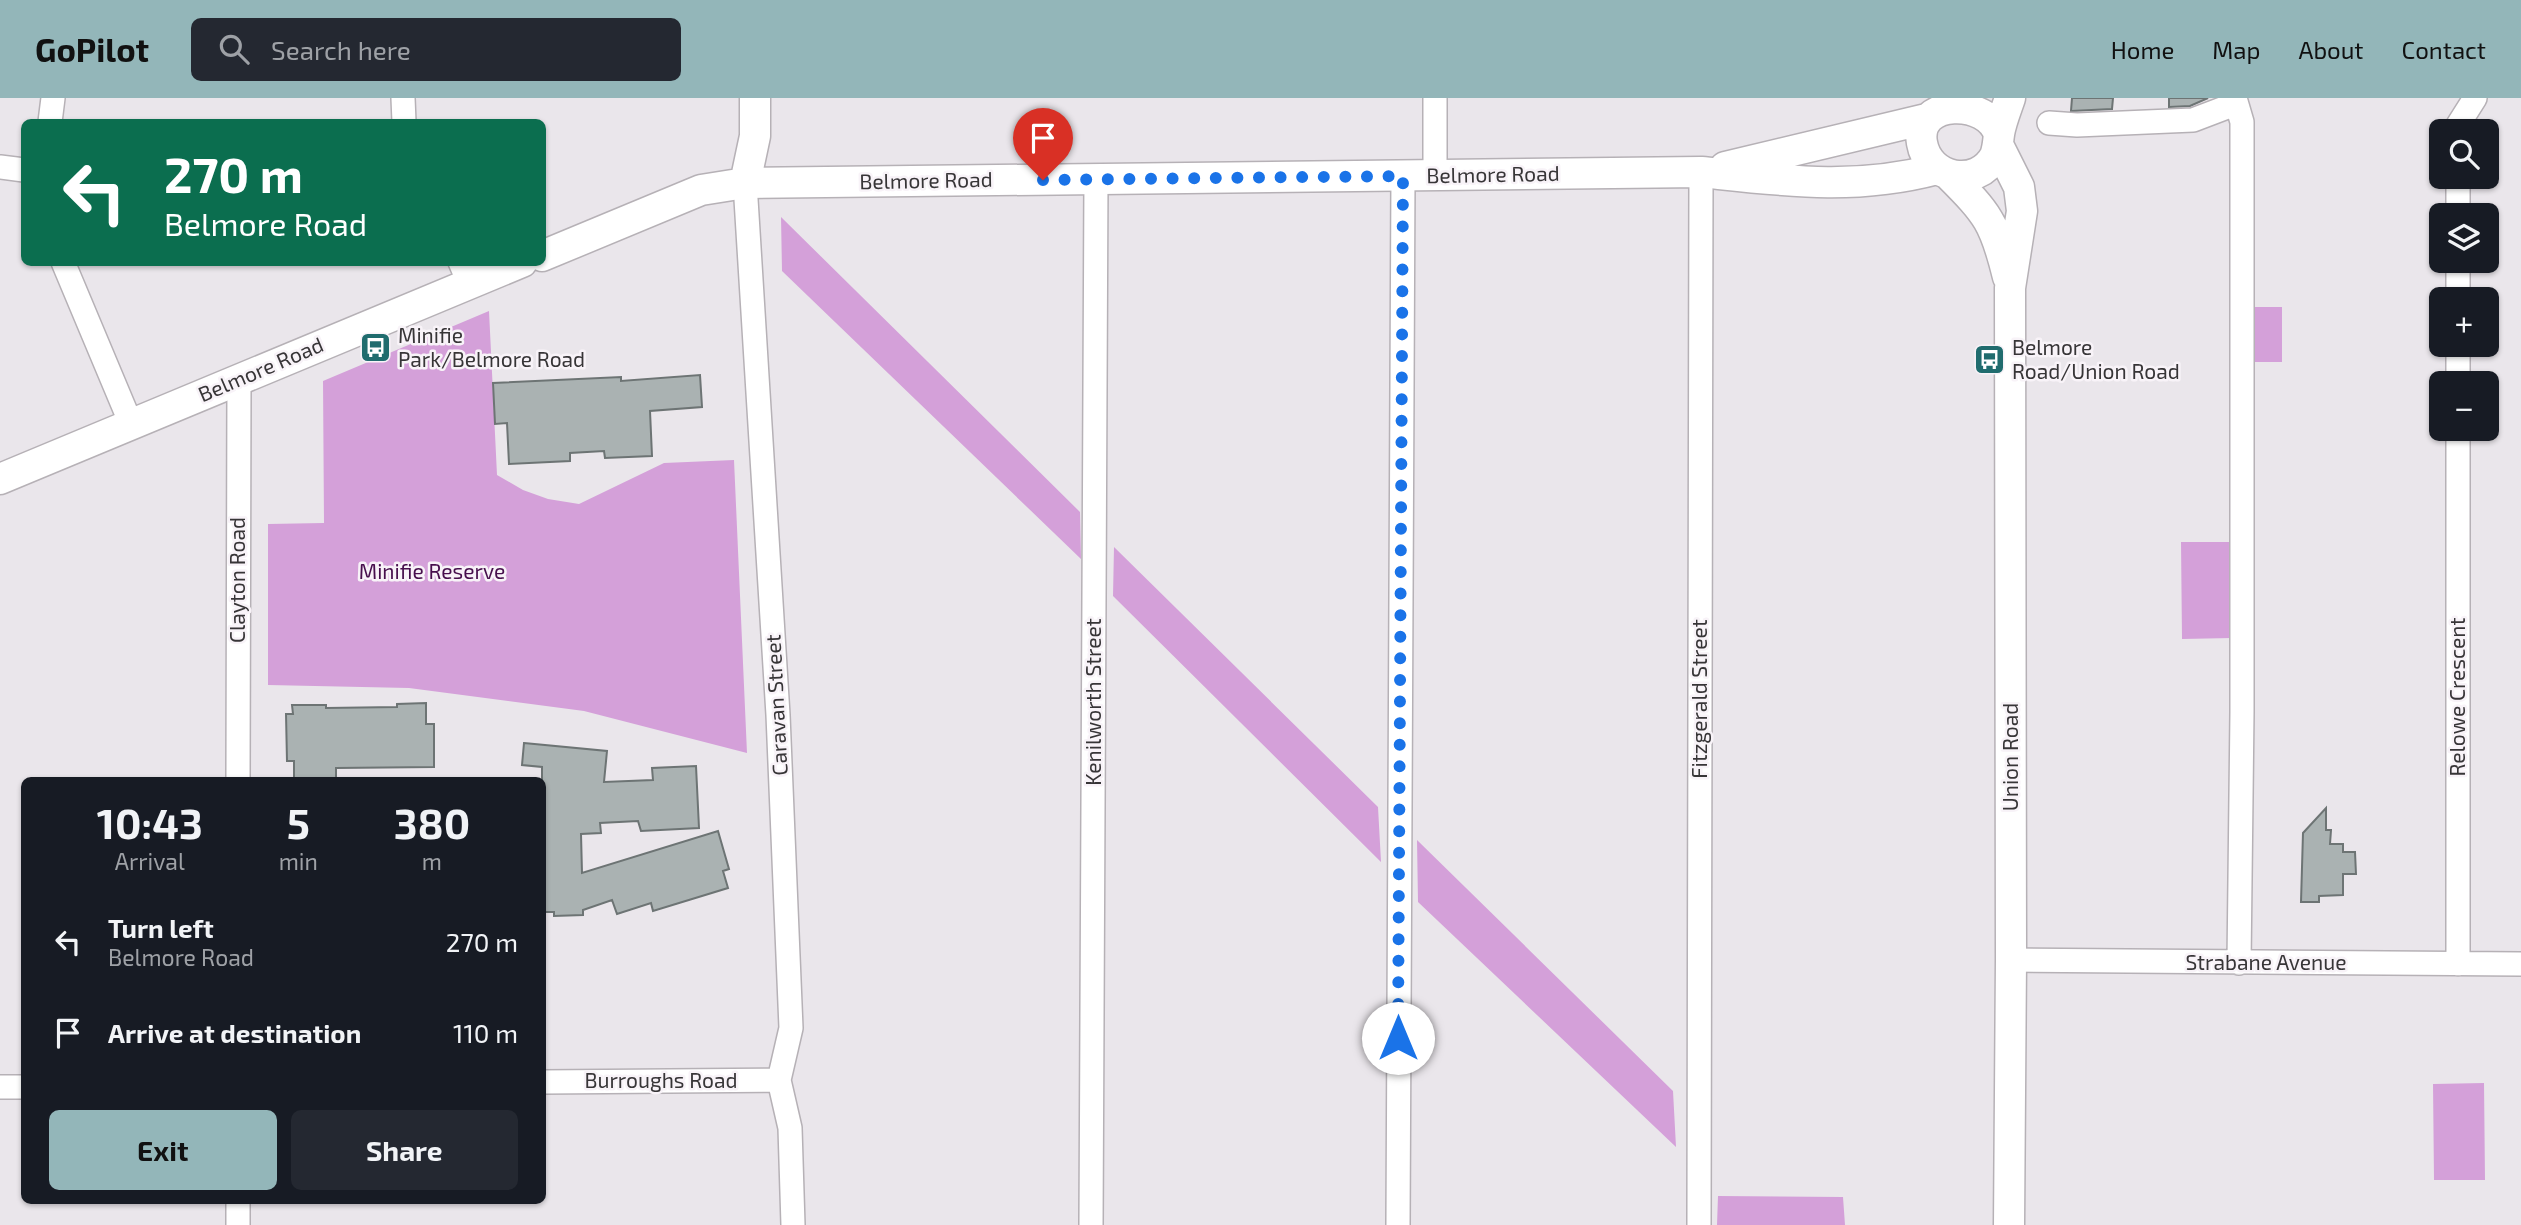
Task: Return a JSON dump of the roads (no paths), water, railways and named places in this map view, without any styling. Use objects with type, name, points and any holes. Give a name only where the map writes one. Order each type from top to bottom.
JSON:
[{"type":"main road","points":[[745,183],[755,136],[755,98]]},
{"type":"main road","name":"Belmore Road","points":[[546,254],[701,190],[745,183],[1702,172],[1808,183],[1880,181],[1943,172],[1960,176],[1980,171],[1989,164],[1999,140],[2010,98]]},
{"type":"main road","name":"Belmore Road","points":[[1702,172],[1965,99],[1982,105],[1994,118],[1999,140]]},
{"type":"main road","points":[[1938,105],[1922,132],[1922,146],[1927,159],[1943,172]]},
{"type":"main road","name":"Union Road","points":[[1999,140],[2019,187],[2022,212],[2010,288],[2009,1225]]},
{"type":"main road","name":"Union Road","points":[[1943,172],[1981,208],[1993,226],[2010,288]]},
{"type":"main road","name":"Belmore Road","points":[[0,479],[239,379],[465,273],[501,266]]},
{"type":"street","points":[[50,119],[53,98]]},
{"type":"street","points":[[402,98],[404,119]]},
{"type":"street","points":[[1435,98],[1435,175]]},
{"type":"street","points":[[2462,119],[2475,98]]},
{"type":"street","points":[[2049,123],[2077,125],[2193,120],[2235,101],[2242,122],[2242,712],[2239,963]]},
{"type":"street","points":[[0,167],[21,170]]},
{"type":"street","name":"Fitzgerald Street","points":[[1699,1225],[1702,172]]},
{"type":"street","points":[[1398,1225],[1403,176]]},
{"type":"street","name":"Kenilworth Street","points":[[1091,1225],[1096,179]]},
{"type":"street","name":"Caravan Street","points":[[745,183],[778,715],[791,1014],[791,1028],[779,1080],[790,1128],[793,1225]]},
{"type":"street","points":[[65,266],[131,424]]},
{"type":"street","name":"Clayton Road","points":[[238,777],[239,379]]},
{"type":"street","name":"Relowe Crescent","points":[[2458,441],[2458,964]]},
{"type":"street","name":"Strabane Avenue","points":[[2011,960],[2521,964]]},
{"type":"street","name":"Burroughs Road","points":[[546,1082],[779,1080]]},
{"type":"street","points":[[0,1087],[21,1087]]},
{"type":"street","points":[[238,1204],[238,1225]]},
{"type":"place","name":"Minifie Park/Belmore Road","points":[[375,348]]},
{"type":"place","name":"Belmore Road/Union Road","points":[[1989,360]]},
{"type":"park label","name":"Minifie Reserve","points":[[432,572]]}]
